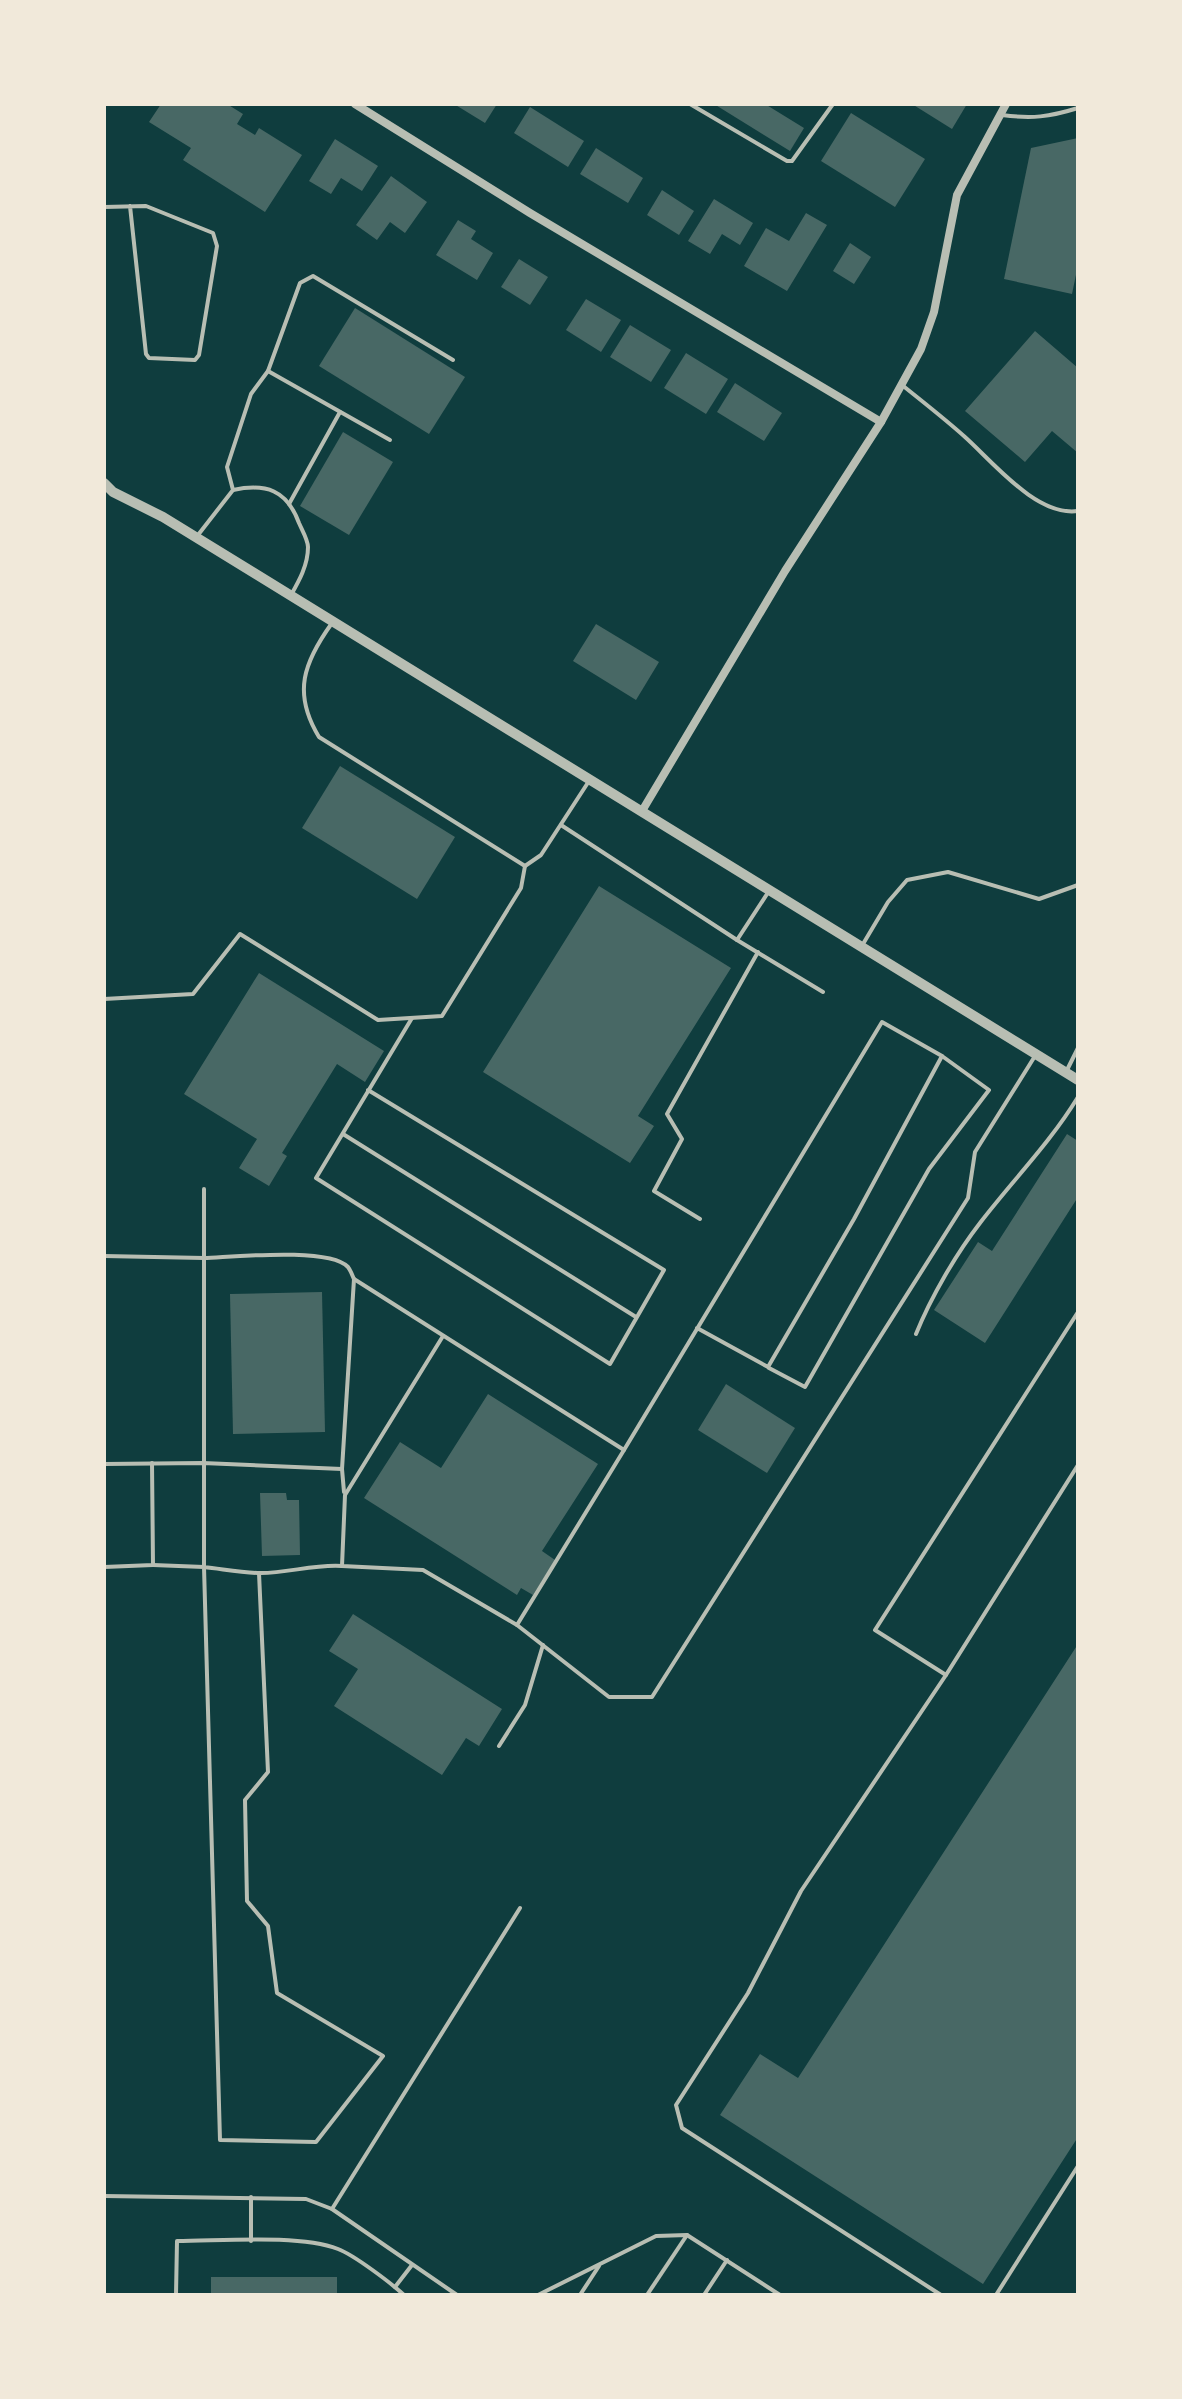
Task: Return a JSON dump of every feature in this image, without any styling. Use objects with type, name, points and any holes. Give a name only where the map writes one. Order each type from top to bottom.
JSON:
[{"type":"street","points":[[355,104],[530,213],[881,422]]},
{"type":"street","points":[[642,811],[785,571],[881,422],[921,349],[934,312],[957,195],[1006,104]]},
{"type":"street","points":[[104,483],[113,492],[197,537],[1078,1080]]},
{"type":"lane","points":[[690,104],[787,161],[792,161],[833,104]]},
{"type":"lane","points":[[1000,114],[1043,118],[1078,108]]},
{"type":"lane","points":[[104,207],[130,206],[146,206],[213,233],[217,246],[199,355],[195,360],[149,358],[146,354],[130,206]]},
{"type":"lane","points":[[233,490],[227,467],[251,394],[268,371],[300,283],[313,276],[453,360]]},
{"type":"lane","points":[[268,371],[390,440]]},
{"type":"lane","points":[[901,385],[965,437],[1004,476],[1050,508],[1078,511]]},
{"type":"lane","points":[[289,504],[340,412]]},
{"type":"lane","points":[[197,537],[233,490],[257,485],[283,497],[294,510],[308,545],[302,577],[291,595]]},
{"type":"lane","points":[[334,621],[308,661],[302,692],[311,724],[319,737],[525,866]]},
{"type":"lane","points":[[104,999],[193,994],[240,934],[378,1020],[442,1016],[521,888],[525,866],[541,855],[591,779]]},
{"type":"lane","points":[[561,825],[823,992]]},
{"type":"lane","points":[[861,946],[888,902],[907,880],[948,872],[1039,899],[1078,885]]},
{"type":"lane","points":[[737,940],[770,889]]},
{"type":"lane","points":[[700,1219],[654,1191],[682,1139],[667,1114],[758,952]]},
{"type":"lane","points":[[368,1090],[664,1270],[610,1364],[316,1178],[368,1090],[412,1018]]},
{"type":"lane","points":[[517,1625],[882,1022],[942,1056],[989,1090],[929,1169],[805,1387],[697,1328]]},
{"type":"lane","points":[[1066,1072],[1078,1048]]},
{"type":"lane","points":[[104,1567],[153,1565],[259,1573],[326,1565],[423,1570],[517,1625],[609,1697],[652,1697],[968,1198],[975,1152],[1036,1054]]},
{"type":"lane","points":[[768,1367],[854,1219],[942,1056]]},
{"type":"lane","points":[[916,1334],[926,1310],[978,1225],[1053,1136],[1078,1097]]},
{"type":"lane","points":[[343,1134],[637,1318]]},
{"type":"lane","points":[[204,1189],[204,1567],[220,2140],[316,2142],[383,2056],[277,1993],[268,1926],[247,1901],[245,1800],[268,1772],[259,1573]]},
{"type":"lane","points":[[104,1256],[204,1258],[316,1255],[347,1266],[354,1279],[624,1450]]},
{"type":"lane","points":[[342,1566],[345,1495],[342,1469],[354,1279]]},
{"type":"lane","points":[[946,1675],[875,1630],[1078,1312]]},
{"type":"lane","points":[[345,1495],[444,1335]]},
{"type":"lane","points":[[152,1463],[153,1565]]},
{"type":"lane","points":[[104,1464],[203,1463],[342,1469]]},
{"type":"lane","points":[[941,2295],[682,2128],[676,2105],[748,1993],[801,1891],[946,1675],[1078,1465]]},
{"type":"lane","points":[[499,1746],[525,1705],[543,1645]]},
{"type":"lane","points":[[332,2209],[520,1908]]},
{"type":"lane","points":[[996,2295],[1078,2166]]},
{"type":"lane","points":[[104,2196],[306,2199],[332,2209],[457,2295]]},
{"type":"lane","points":[[251,2197],[251,2241]]},
{"type":"lane","points":[[647,2295],[687,2235]]},
{"type":"lane","points":[[538,2295],[656,2236],[687,2235],[780,2295]]},
{"type":"lane","points":[[176,2295],[177,2241],[318,2243],[342,2250],[404,2295]]},
{"type":"lane","points":[[704,2295],[727,2260]]},
{"type":"lane","points":[[580,2295],[600,2264]]},
{"type":"lane","points":[[395,2287],[412,2265]]},
{"type":"building","points":[[161,104],[227,104],[243,114],[237,124],[255,135],[259,128],[302,155],[265,212],[183,160],[191,148],[149,122]]},
{"type":"building","points":[[454,104],[497,104],[485,123]]},
{"type":"building","points":[[714,104],[765,104],[804,128],[790,151]]},
{"type":"building","points":[[912,104],[967,104],[952,129]]},
{"type":"building","points":[[530,107],[584,141],[568,167],[514,133]]},
{"type":"building","points":[[851,113],[925,159],[895,207],[821,161]]},
{"type":"building","points":[[1078,138],[1078,265],[1072,294],[1004,279],[1031,148]]},
{"type":"building","points":[[335,139],[378,166],[362,191],[341,178],[331,194],[309,181]]},
{"type":"building","points":[[596,148],[643,178],[628,203],[580,174]]},
{"type":"building","points":[[391,176],[427,202],[405,233],[390,222],[377,240],[356,225]]},
{"type":"building","points":[[662,190],[694,211],[679,235],[647,215]]},
{"type":"building","points":[[714,199],[753,223],[740,245],[722,234],[710,254],[688,241]]},
{"type":"building","points":[[806,213],[827,225],[787,291],[744,266],[766,228],[789,241]]},
{"type":"building","points":[[458,220],[476,231],[471,239],[493,253],[477,280],[436,255]]},
{"type":"building","points":[[850,243],[871,257],[854,284],[833,271]]},
{"type":"building","points":[[519,259],[548,277],[530,305],[501,287]]},
{"type":"building","points":[[586,299],[621,320],[601,352],[566,330]]},
{"type":"building","points":[[355,308],[465,377],[429,434],[319,366]]},
{"type":"building","points":[[630,325],[671,350],[651,382],[610,357]]},
{"type":"building","points":[[1035,331],[1078,368],[1078,453],[1052,431],[1025,462],[965,411]]},
{"type":"building","points":[[686,353],[728,379],[706,414],[664,388]]},
{"type":"building","points":[[735,383],[782,413],[764,441],[717,412]]},
{"type":"building","points":[[343,432],[393,462],[349,535],[300,506]]},
{"type":"building","points":[[596,624],[659,662],[636,700],[573,661]]},
{"type":"building","points":[[340,766],[455,837],[417,899],[302,828]]},
{"type":"building","points":[[599,886],[731,968],[638,1116],[654,1126],[630,1163],[483,1072]]},
{"type":"building","points":[[259,973],[384,1051],[365,1082],[337,1064],[282,1153],[287,1156],[269,1186],[239,1168],[257,1139],[184,1094]]},
{"type":"building","points":[[1067,1134],[1078,1141],[1078,1197],[985,1343],[934,1310],[978,1242],[992,1251]]},
{"type":"building","points":[[322,1292],[325,1432],[233,1434],[230,1294]]},
{"type":"building","points":[[726,1384],[795,1428],[767,1473],[698,1430]]},
{"type":"building","points":[[488,1394],[598,1464],[542,1551],[555,1560],[533,1595],[521,1588],[517,1595],[364,1498],[400,1442],[441,1468]]},
{"type":"building","points":[[260,1493],[286,1493],[287,1500],[299,1500],[300,1555],[262,1556]]},
{"type":"building","points":[[353,1614],[502,1709],[479,1746],[466,1738],[442,1775],[334,1706],[358,1669],[329,1651]]},
{"type":"building","points":[[1078,1644],[1078,2137],[983,2284],[720,2115],[760,2054],[798,2078]]},
{"type":"building","points":[[211,2277],[337,2277],[337,2295],[211,2295]]}]
